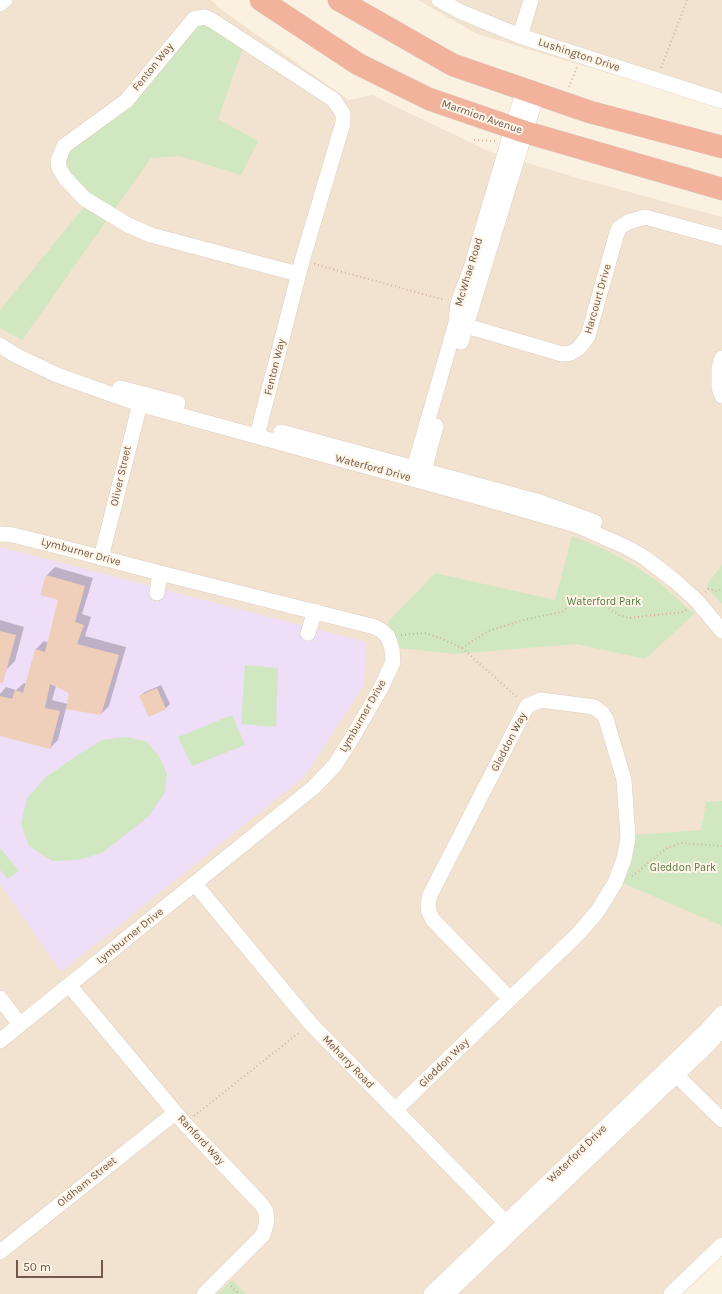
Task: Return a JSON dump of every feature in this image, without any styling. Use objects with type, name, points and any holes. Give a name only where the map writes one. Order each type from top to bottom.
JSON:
[{"type":"highway","name":"Marmion Avenue","points":[[261,0],[358,64],[429,99],[518,129],[722,189]]},
{"type":"highway","points":[[340,0],[453,65],[590,112],[722,147]]},
{"type":"street","points":[[0,4],[5,0]]},
{"type":"street","name":"Lushington Drive","points":[[439,0],[461,12],[520,36],[722,101]]},
{"type":"street","points":[[520,36],[530,0]]},
{"type":"street","name":"Fenton Way","points":[[258,431],[300,268],[343,123],[344,114],[334,100],[214,21],[205,17],[194,19],[126,101],[64,146],[58,160],[59,168],[65,178],[85,199],[105,212],[151,235],[300,268]]},
{"type":"street","name":"McWhae Road","points":[[461,325],[458,303],[531,92]]},
{"type":"street","name":"McWhae Road","points":[[418,474],[445,393],[461,325],[518,129]]},
{"type":"street","name":"Harcourt Drive","points":[[461,325],[562,354],[571,353],[579,348],[588,336],[619,228],[628,222],[645,217],[722,238]]},
{"type":"street","name":"Waterford Drive","points":[[0,336],[26,352],[68,371],[140,399]]},
{"type":"street","name":"Waterford Drive","points":[[0,345],[15,355],[57,375],[418,474],[540,502],[616,531],[635,541],[670,564],[695,586],[722,615]]},
{"type":"street","points":[[722,358],[719,368],[719,387],[722,396]]},
{"type":"street","name":"Oliver Street","points":[[102,558],[140,399]]},
{"type":"street","name":"Waterford Drive","points":[[418,474],[559,520],[607,538],[644,557],[675,581],[697,601],[722,631]]},
{"type":"street","name":"Lymburner Drive","points":[[0,534],[12,535],[160,574],[315,611],[374,627],[382,631],[388,637],[393,662],[381,688],[335,765],[320,782],[297,803],[0,1041]]},
{"type":"street","points":[[157,593],[160,574]]},
{"type":"street","points":[[308,633],[315,611]]},
{"type":"street","name":"Gleddon Way","points":[[395,1110],[510,1000],[588,924],[609,894],[619,875],[628,838],[624,780],[603,714],[594,707],[541,700],[527,706],[430,895],[428,904],[429,912],[433,920],[510,1000]]},
{"type":"street","name":"Meharry Road","points":[[195,884],[310,1023],[509,1226]]},
{"type":"street","name":"Ranford Way","points":[[69,985],[180,1118],[262,1205],[266,1212],[267,1221],[263,1235],[204,1294]]},
{"type":"street","points":[[0,998],[20,1025]]},
{"type":"street","name":"Waterford Drive","points":[[672,1071],[722,1013]]},
{"type":"street","name":"Waterford Drive","points":[[431,1294],[509,1226],[672,1071],[722,1029]]},
{"type":"street","points":[[672,1071],[722,1120]]},
{"type":"street","name":"Oldham Street","points":[[0,1252],[180,1118]]},
{"type":"street","name":"Waterford Drive","points":[[447,1294],[509,1226]]},
{"type":"street","points":[[671,1294],[722,1245]]},
{"type":"path","points":[[657,80],[687,0]]},
{"type":"path","points":[[300,268],[458,303]]},
{"type":"path","points":[[462,648],[488,631],[527,619],[562,612],[573,603],[580,600],[599,602],[619,615],[637,618],[655,614],[683,612],[697,601]]},
{"type":"path","points":[[388,637],[425,633],[462,648],[527,706]]},
{"type":"path","points":[[619,875],[631,877],[667,848],[681,843],[722,846]]},
{"type":"path","points":[[180,1118],[310,1023]]},
{"type":"shaded area","points":[[0,0],[211,0],[222,10],[349,100],[372,95],[488,151],[581,179],[722,217],[722,1252],[679,1294],[0,1294]]},
{"type":"shaded area","points":[[418,0],[722,0],[722,107],[477,34]]},
{"type":"shaded area","points":[[0,547],[366,642],[364,685],[305,776],[61,972],[0,884]]},
{"type":"green space","points":[[199,17],[245,42],[218,119],[258,141],[241,175],[179,156],[151,158],[22,340],[0,328],[0,310],[93,196],[72,181],[66,158],[75,137],[131,104]]},
{"type":"green space","name":"Waterford Park","points":[[572,536],[604,549],[635,566],[661,584],[688,609],[695,613],[645,659],[576,644],[455,654],[399,648],[388,622],[435,573],[555,600]]},
{"type":"green space","points":[[722,565],[722,604],[706,586]]},
{"type":"green space","points":[[245,665],[278,668],[276,727],[241,724]]},
{"type":"green space","points":[[232,715],[245,745],[192,766],[178,737]]},
{"type":"green space","points":[[125,737],[146,741],[159,756],[167,774],[165,792],[148,817],[102,853],[78,860],[52,861],[29,846],[21,824],[27,798],[46,777],[76,756],[102,740]]},
{"type":"green space","name":"Gleddon Park","points":[[722,801],[722,926],[623,883],[630,859],[633,835],[701,830],[706,802]]},
{"type":"green space","points":[[0,848],[19,871],[8,879],[0,870]]},
{"type":"green space","points":[[232,1280],[246,1294],[217,1294],[229,1283]]},
{"type":"building","points":[[46,575],[85,586],[75,622],[84,625],[77,644],[119,655],[101,715],[66,709],[69,693],[50,684],[45,708],[60,711],[50,749],[0,736],[0,696],[12,699],[15,690],[23,693],[35,649],[45,652],[58,600],[40,595]]},
{"type":"building","points":[[0,631],[16,635],[3,683],[0,683]]},
{"type":"building","points":[[157,688],[166,709],[149,717],[139,696]]}]
